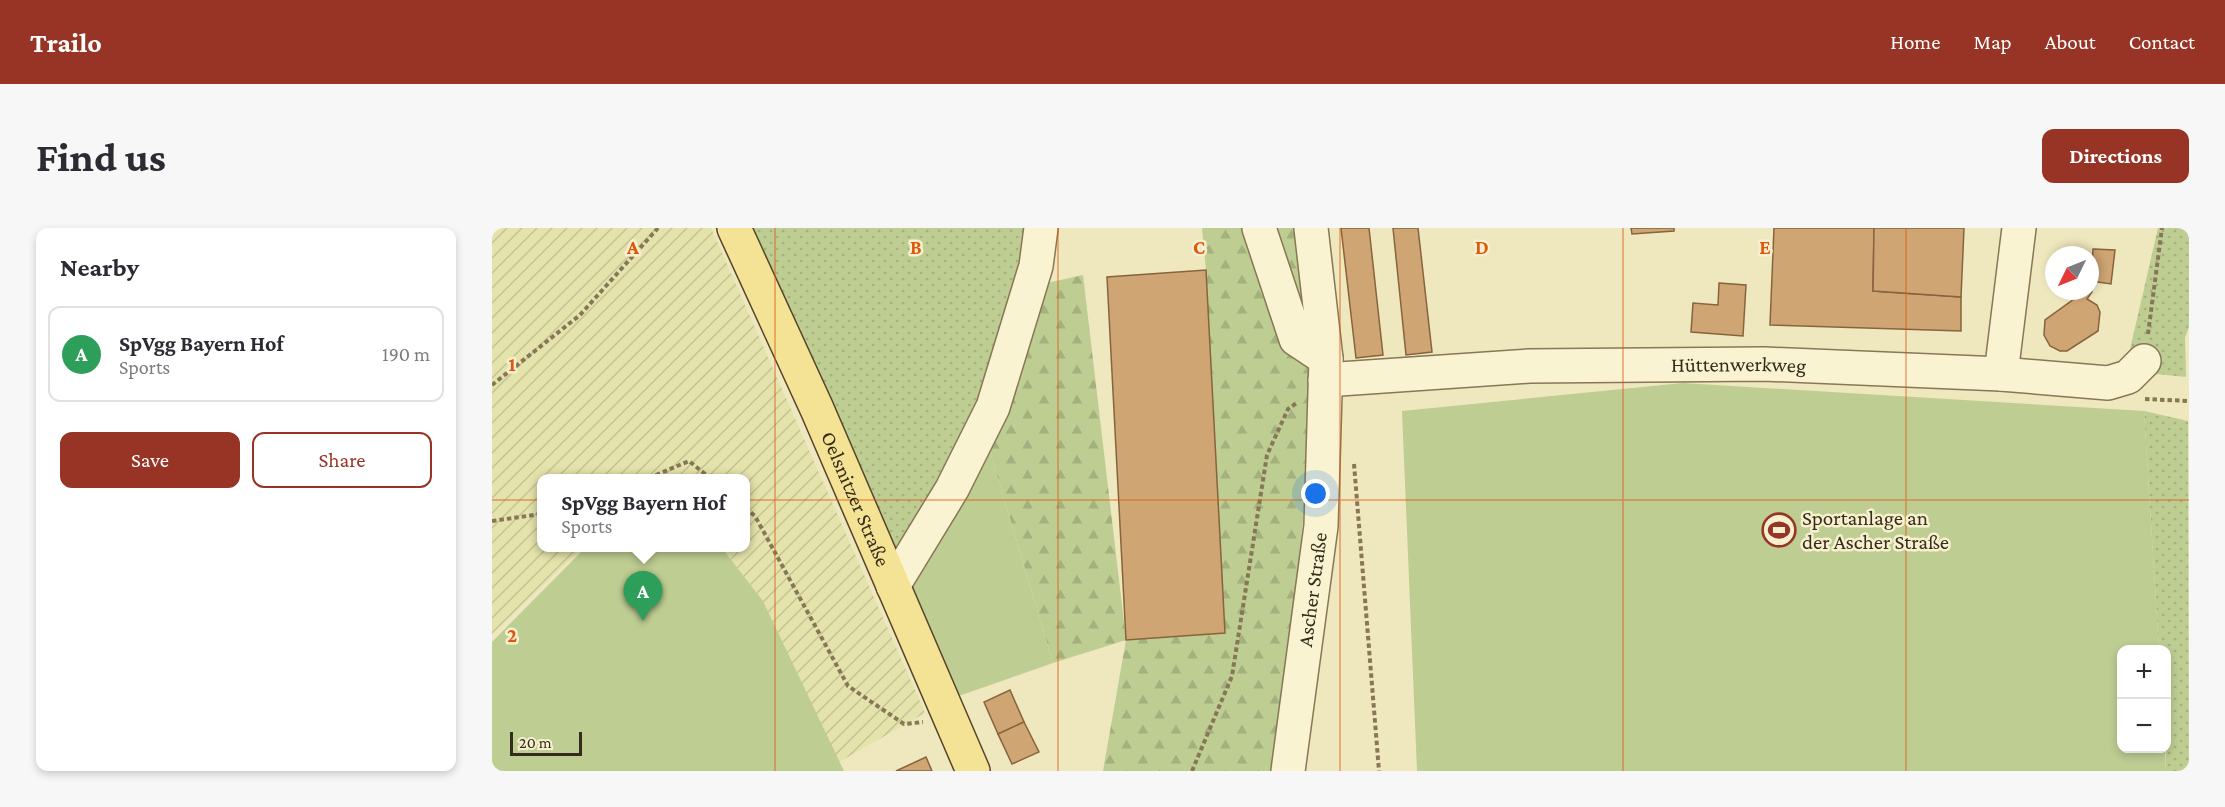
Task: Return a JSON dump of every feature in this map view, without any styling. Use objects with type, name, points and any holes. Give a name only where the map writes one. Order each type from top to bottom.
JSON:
[{"type":"main road","name":"Oelsnitzer Straße","points":[[734,228],[817,409],[974,771]]},
{"type":"street","points":[[893,586],[952,489],[993,407],[1036,266],[1041,228]]},
{"type":"street","points":[[1259,228],[1296,339],[1326,369]]},
{"type":"street","name":"Ascher Straße","points":[[1288,771],[1321,526],[1326,369],[1311,228]]},
{"type":"street","points":[[2001,374],[2019,228]]},
{"type":"street","name":"Hüttenwerkweg","points":[[1326,369],[1764,364],[2001,374],[2108,383],[2128,377],[2144,361]]},
{"type":"path","points":[[492,385],[579,315],[658,228]]},
{"type":"path","points":[[2144,361],[2162,228]]},
{"type":"path","points":[[1192,771],[1232,676],[1267,455],[1288,409],[1326,369]]},
{"type":"path","points":[[2168,400],[2189,401]]},
{"type":"path","points":[[1353,457],[1379,771]]},
{"type":"path","points":[[658,474],[689,461],[705,474]]},
{"type":"path","points":[[750,512],[755,516],[848,686],[904,724],[951,719]]},
{"type":"path","points":[[492,521],[537,515]]},
{"type":"green space","points":[[492,228],[711,228],[925,713],[839,762],[763,601],[725,552],[750,552],[750,474],[665,474],[662,471],[659,474],[537,474],[537,552],[578,552],[492,634]]},
{"type":"green space","points":[[747,228],[1055,228],[908,577]]},
{"type":"green space","points":[[1202,228],[1296,228],[1313,378],[1307,480],[1278,771],[1103,771],[1126,640],[1053,663],[988,445],[1038,285],[1083,275],[1126,639],[1225,633]]},
{"type":"green space","points":[[2158,228],[2189,228],[2189,326],[2185,338],[2186,377],[2125,371]]},
{"type":"green space","name":"Sportanlage an der Ascher Straße","points":[[1683,383],[2144,411],[2159,645],[2117,645],[2117,753],[2165,753],[2166,771],[1417,771],[1402,411]]},
{"type":"green space","points":[[2144,411],[2188,421],[2189,771],[2166,771],[2166,753],[2171,753],[2171,645],[2159,645]]},
{"type":"green space","points":[[988,445],[1053,663],[953,698],[908,577]]},
{"type":"green space","points":[[581,552],[725,552],[763,601],[844,771],[492,771],[492,642]]},
{"type":"building","points":[[1341,228],[1369,228],[1383,355],[1356,358]]},
{"type":"building","points":[[1393,228],[1418,228],[1432,352],[1406,355]]},
{"type":"building","points":[[1631,228],[1674,228],[1674,231],[1632,234]]},
{"type":"building","points":[[1774,228],[1874,228],[1873,291],[1961,297],[1961,331],[1770,325]]},
{"type":"building","points":[[1874,228],[1964,228],[1961,297],[1873,291]]},
{"type":"building","points":[[2099,249],[2115,250],[2111,284],[2099,282]]},
{"type":"building","points":[[1206,270],[1225,633],[1126,640],[1107,277]]},
{"type":"building","points":[[1719,283],[1746,285],[1743,336],[1691,332],[1693,303],[1718,305]]},
{"type":"building","points":[[2072,300],[2089,300],[2097,305],[2100,312],[2098,331],[2067,351],[2060,351],[2050,346],[2044,335],[2045,320]]},
{"type":"building","points":[[1010,690],[1024,722],[998,734],[984,702]]},
{"type":"building","points":[[1024,722],[1039,752],[1012,764],[998,734]]},
{"type":"building","points":[[926,757],[932,771],[896,771]]},
{"type":"place","name":"Sportanlage an der Ascher Straße","points":[[1779,530]]},
{"type":"place","name":"SpVgg Bayern Hof","points":[[643,621]]}]
